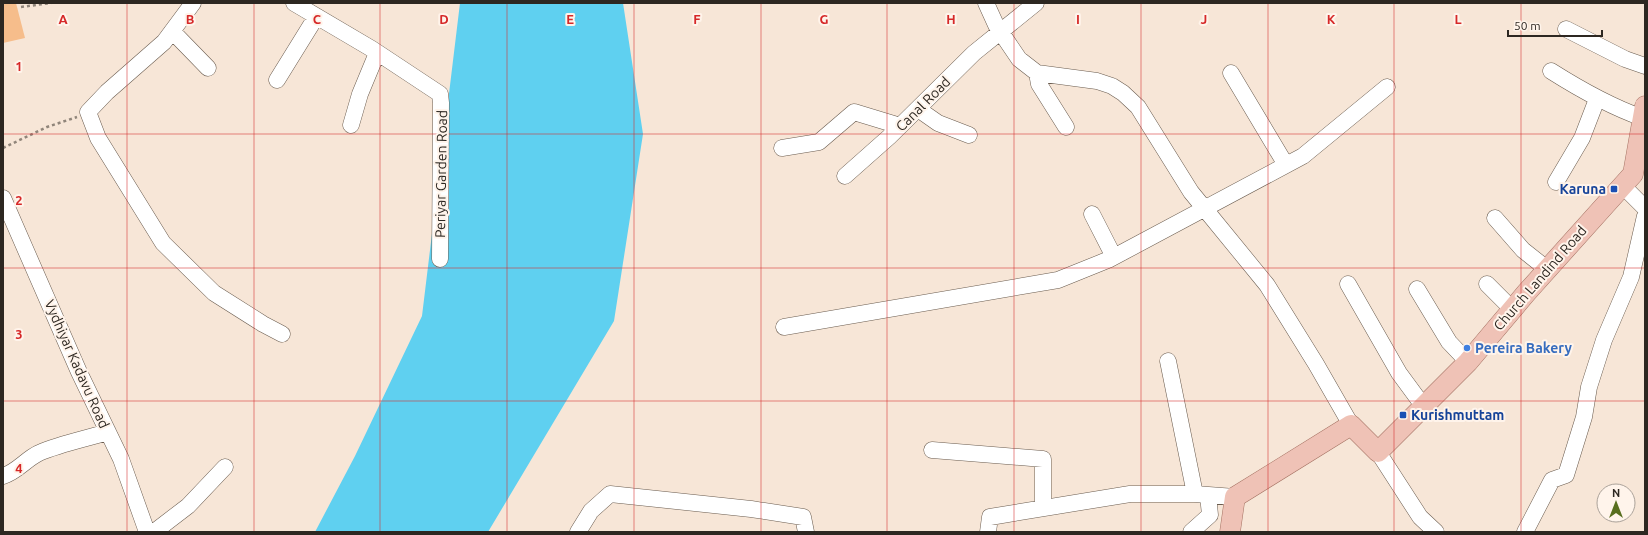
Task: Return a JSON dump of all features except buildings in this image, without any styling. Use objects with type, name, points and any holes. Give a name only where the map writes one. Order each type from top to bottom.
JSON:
[{"type":"main road","name":"Church Landind Road","points":[[1378,452],[1468,362],[1547,269],[1633,174],[1644,112]]},
{"type":"main road","points":[[1230,532],[1235,497],[1351,425],[1378,452]]},
{"type":"street","points":[[193,3],[164,42],[107,92],[88,112],[98,138],[162,243],[214,293],[263,324],[282,334]]},
{"type":"street","name":"Periyar Garden Road","points":[[294,3],[377,53],[440,94],[442,103],[440,259]]},
{"type":"street","points":[[986,3],[1000,32],[1019,60],[1037,73],[1097,81],[1112,86],[1123,93],[1138,107],[1191,192],[1267,285],[1316,364],[1351,425]]},
{"type":"street","name":"Canal Road","points":[[845,176],[918,109],[974,53],[1036,3]]},
{"type":"street","points":[[277,80],[316,17]]},
{"type":"street","points":[[1566,29],[1625,59],[1645,66]]},
{"type":"street","points":[[172,31],[208,68]]},
{"type":"street","points":[[351,125],[360,94],[377,53]]},
{"type":"street","points":[[1551,71],[1616,109],[1644,112]]},
{"type":"street","points":[[1037,73],[1039,84],[1066,127]]},
{"type":"street","points":[[1231,73],[1286,165]]},
{"type":"street","points":[[784,327],[1058,280],[1114,257],[1303,156],[1387,87]]},
{"type":"street","points":[[1556,182],[1582,138],[1597,99]]},
{"type":"street","points":[[918,109],[938,123],[969,135]]},
{"type":"street","points":[[782,148],[818,142],[854,112],[900,126]]},
{"type":"street","points":[[1622,185],[1645,208]]},
{"type":"street","name":"Vydhiyar Kadavu Road","points":[[3,198],[79,372],[120,459],[147,532]]},
{"type":"street","points":[[1092,214],[1114,257]]},
{"type":"street","points":[[1525,532],[1552,480],[1566,475],[1584,417],[1589,387],[1604,340],[1631,277],[1645,216]]},
{"type":"street","points":[[1495,218],[1523,250],[1547,269]]},
{"type":"street","points":[[1348,284],[1398,374],[1424,407]]},
{"type":"street","points":[[1487,284],[1512,309]]},
{"type":"street","points":[[1417,289],[1449,342],[1468,362]]},
{"type":"street","points":[[1168,361],[1201,495],[1210,515],[1191,532]]},
{"type":"street","points":[[3,476],[10,474],[27,459],[40,452],[108,432]]},
{"type":"street","points":[[932,450],[1043,459],[1043,508]]},
{"type":"street","points":[[1378,452],[1420,517],[1436,532]]},
{"type":"street","points":[[154,532],[188,506],[225,467]]},
{"type":"street","points":[[578,532],[591,510],[610,494],[751,509],[803,517],[806,532]]},
{"type":"street","points":[[988,532],[990,517],[1130,494],[1235,497]]},
{"type":"path","points":[[21,7],[51,3]]},
{"type":"path","points":[[3,148],[47,127],[88,112]]},
{"type":"shaded area","points":[[3,3],[16,3],[25,38],[3,43]]},
{"type":"water","points":[[460,3],[623,3],[643,134],[614,321],[488,532],[315,532],[355,456],[422,316]]},
{"type":"place","name":"Karuna","points":[[1614,189]]},
{"type":"place","name":"Pereira Bakery","points":[[1467,348]]},
{"type":"place","name":"Kurishmuttam","points":[[1403,415]]}]
